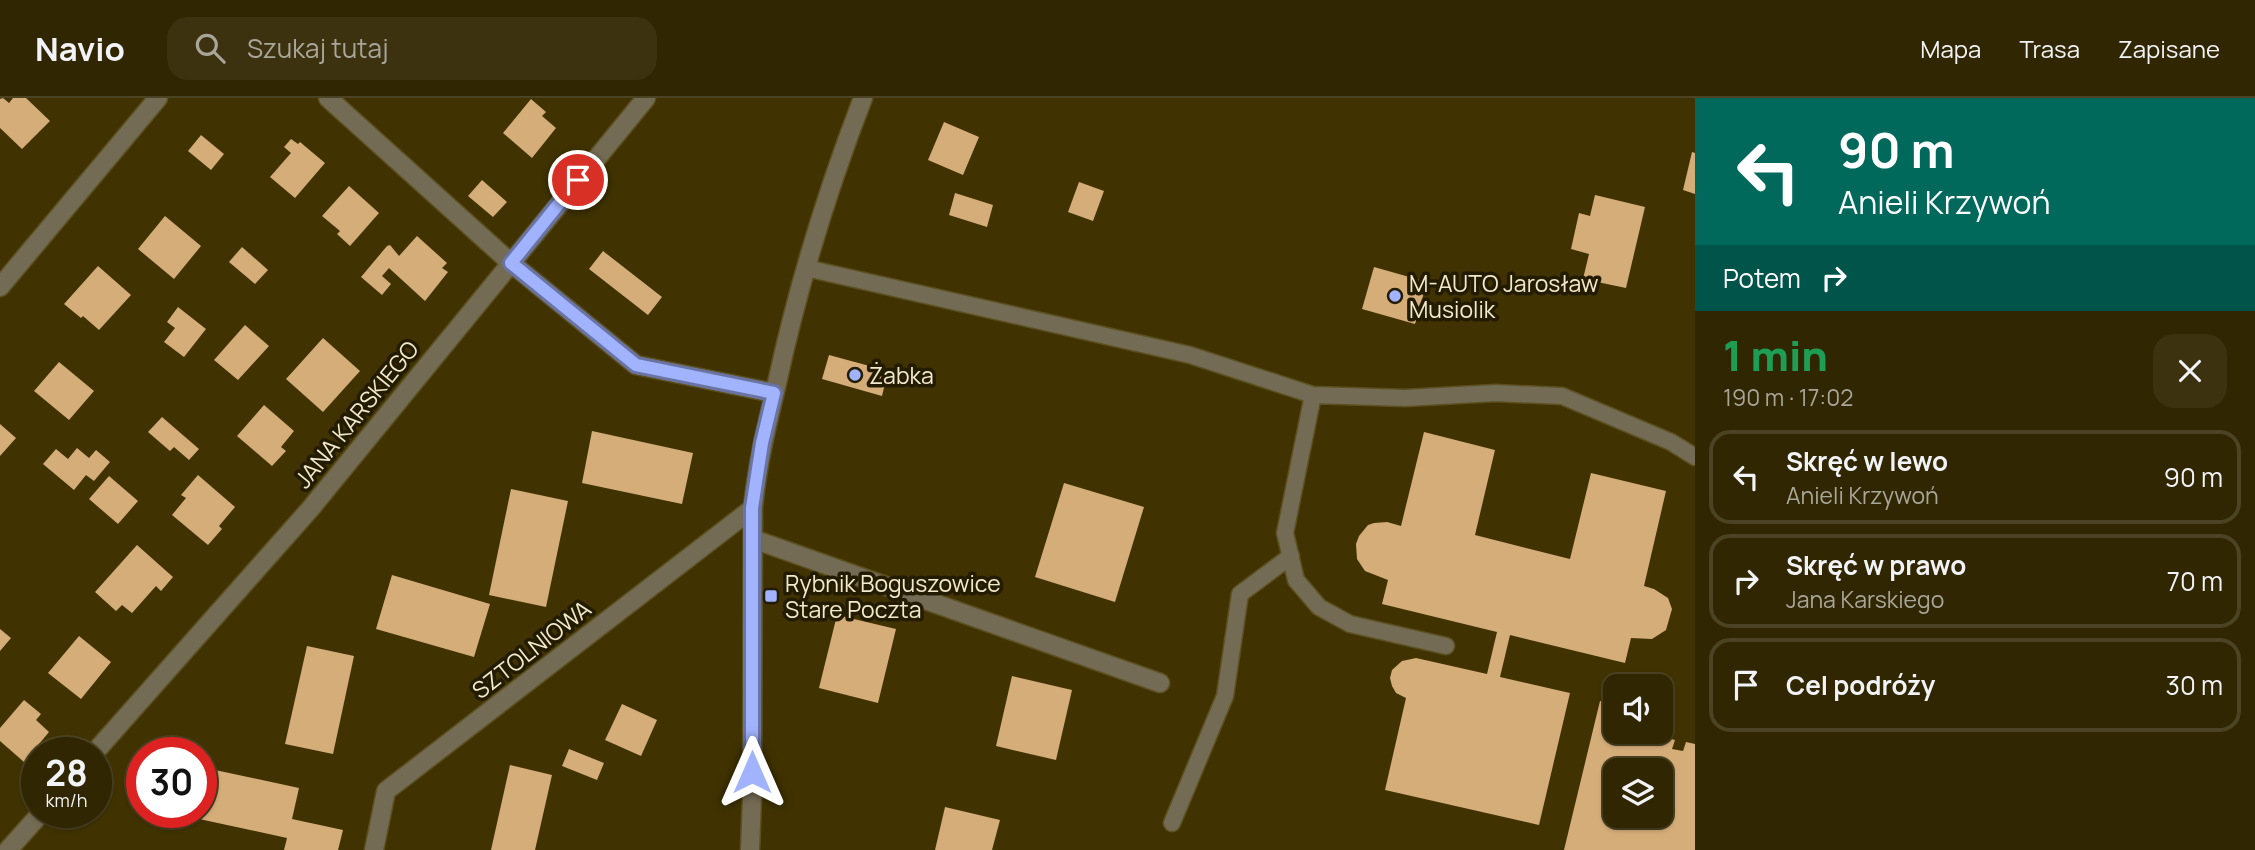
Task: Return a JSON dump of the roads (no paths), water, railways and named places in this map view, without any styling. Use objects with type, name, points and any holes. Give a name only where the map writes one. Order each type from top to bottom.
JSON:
[{"type":"street","points":[[0,286],[158,98]]},
{"type":"street","points":[[328,98],[511,263],[636,365],[774,393]]},
{"type":"street","name":"JANA KARSKIEGO","points":[[108,737],[311,508],[646,98]]},
{"type":"street","points":[[750,850],[752,508],[762,443],[806,268],[825,202],[863,98]]},
{"type":"street","name":"SZTOLNIOWA","points":[[374,850],[386,791],[752,508]]},
{"type":"street","points":[[753,539],[1160,683]]},
{"type":"street","points":[[8,850],[28,828]]},
{"type":"lane","points":[[806,268],[1190,355],[1313,395],[1405,398],[1494,393],[1562,396],[1671,443],[1695,457]]},
{"type":"lane","points":[[1313,395],[1285,533],[1296,580],[1319,607],[1350,624],[1446,646]]},
{"type":"lane","points":[[1172,823],[1224,696],[1240,594],[1291,556]]},
{"type":"place","name":"M-AUTO Jarosław Musiolik","points":[[1395,296]]},
{"type":"place","name":"Żabka","points":[[855,375]]},
{"type":"place","name":"Rybnik Boguszowice Stare Poczta","points":[[771,596]]}]
